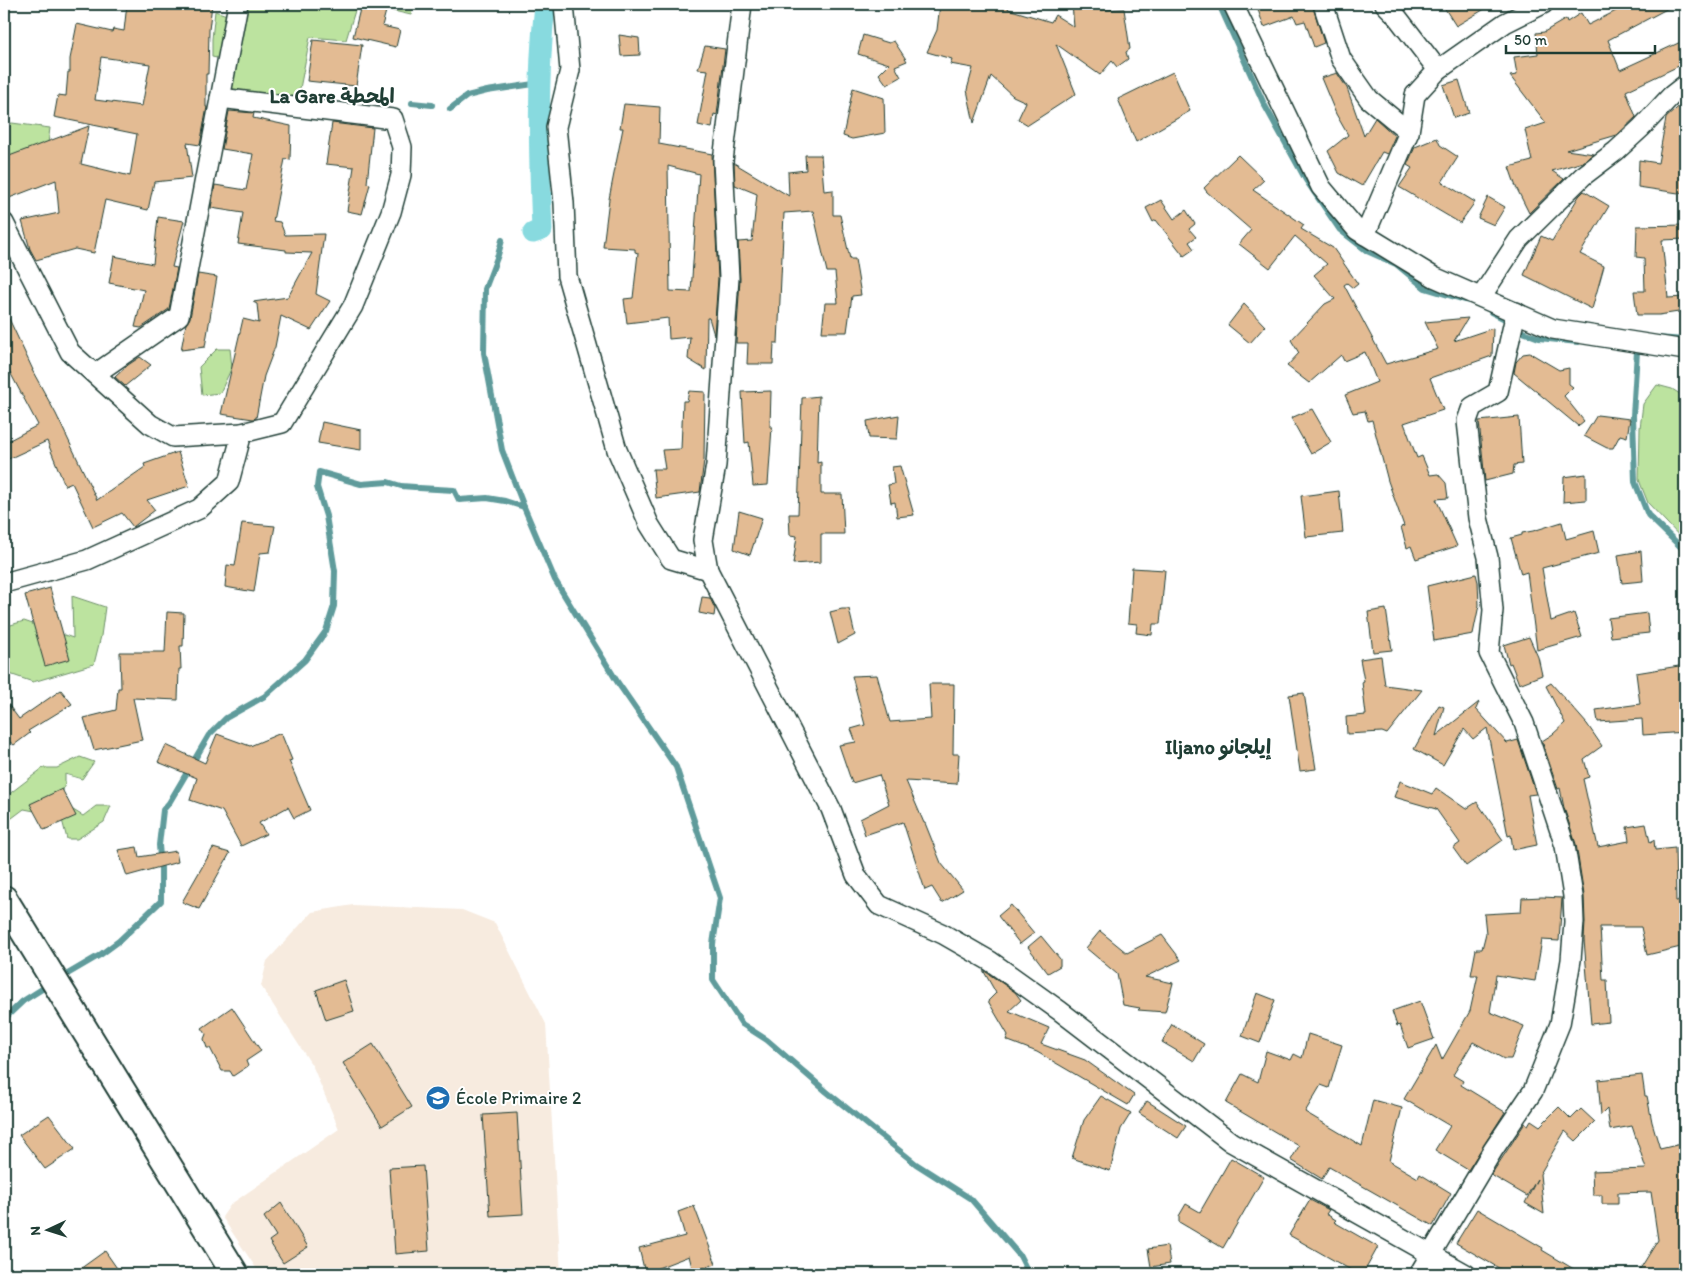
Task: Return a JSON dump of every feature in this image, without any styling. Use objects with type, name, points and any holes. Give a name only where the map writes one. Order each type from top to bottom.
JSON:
[{"type":"main road","points":[[4,899],[235,1274]]},
{"type":"street","points":[[95,374],[179,316],[238,4]]},
{"type":"street","points":[[564,4],[570,70],[556,127],[564,203],[567,276],[617,450],[649,524],[670,559],[708,570]]},
{"type":"street","points":[[742,4],[723,161],[729,278],[716,465],[703,540],[708,570],[831,809],[856,875],[879,905],[943,934],[990,961],[1060,1011],[1231,1142],[1466,1274]]},
{"type":"street","points":[[1233,4],[1321,187],[1357,230],[1434,277],[1553,329],[1685,347]]},
{"type":"street","points":[[1323,4],[1341,59],[1369,99],[1409,132]]},
{"type":"street","points":[[1385,4],[1438,70]]},
{"type":"street","points":[[1365,235],[1409,132],[1415,95],[1438,70],[1506,23],[1543,4]]},
{"type":"street","points":[[1481,297],[1519,239],[1583,176],[1616,151],[1671,96],[1685,85]]},
{"type":"street","points":[[4,223],[70,352],[150,424],[173,437],[242,433],[282,423],[353,306],[391,212],[401,175],[402,147],[393,119],[220,98]]},
{"type":"street","points":[[1420,1274],[1493,1150],[1533,1092],[1560,1024],[1571,960],[1574,922],[1573,896],[1565,846],[1524,723],[1489,653],[1493,610],[1488,557],[1478,518],[1467,421],[1472,406],[1498,392],[1516,312]]},
{"type":"street","points":[[4,583],[87,560],[199,509],[229,482],[242,433]]},
{"type":"shaded area","name":"École Primaire 2","points":[[353,905],[462,910],[495,923],[546,1024],[561,1274],[260,1274],[222,1217],[231,1204],[339,1129],[313,1067],[261,986],[267,961],[312,912]]},
{"type":"green space","points":[[242,4],[357,4],[346,40],[310,37],[297,104],[226,94],[231,61],[212,57],[215,11],[239,19]]},
{"type":"green space","points":[[363,4],[413,4],[411,15]]},
{"type":"green space","points":[[12,123],[50,128],[45,167],[4,169],[4,125]]},
{"type":"green space","points":[[217,349],[230,349],[232,367],[220,393],[202,395],[199,367]]},
{"type":"green space","points":[[1657,385],[1672,389],[1685,397],[1685,542],[1648,503],[1639,480],[1640,428],[1643,404]]},
{"type":"green space","points":[[72,596],[105,607],[101,636],[94,664],[33,682],[4,672],[4,627],[24,621],[73,638]]},
{"type":"green space","points":[[80,757],[94,762],[82,779],[65,774],[65,783],[60,802],[83,816],[96,806],[111,806],[104,822],[77,839],[67,839],[61,816],[24,809],[4,824],[4,798],[43,768],[57,768]]},
{"type":"building","points":[[127,4],[212,4],[209,30],[208,74],[206,74],[207,107],[200,145],[187,143],[192,178],[154,182],[148,210],[105,200],[94,253],[75,249],[36,260],[30,249],[22,221],[59,213],[56,180],[4,200],[4,158],[89,126],[81,164],[130,176],[137,134],[54,117],[58,95],[66,96],[68,72],[70,72],[70,59],[77,24],[112,32],[113,29],[124,31]],"holes":[[[101,57],[150,64],[142,106],[95,100]]]},
{"type":"building","points":[[940,4],[1010,4],[1008,9],[1051,22],[1055,15],[1074,27],[1072,4],[1100,4],[1100,10],[1124,9],[1130,49],[1126,52],[1128,59],[1117,67],[1112,61],[1100,75],[1056,44],[1076,94],[1028,125],[1018,119],[1026,102],[1013,96],[991,76],[974,123],[967,90],[973,68],[950,64],[952,59],[927,52],[937,30]]},
{"type":"building","points":[[1256,4],[1312,4],[1324,43],[1314,47],[1305,21],[1297,23],[1294,16],[1264,27]]},
{"type":"building","points":[[1442,4],[1493,4],[1456,26]]},
{"type":"building","points":[[1630,4],[1676,4],[1608,40],[1620,70],[1685,40],[1685,63],[1626,91],[1636,117],[1617,135],[1566,150],[1594,154],[1583,162],[1552,171],[1564,179],[1529,213],[1516,187],[1509,167],[1532,161],[1525,130],[1546,123],[1510,76],[1517,75],[1514,57],[1538,54],[1536,33],[1544,32],[1566,19],[1567,22],[1581,13],[1588,25]]},
{"type":"building","points":[[361,5],[386,11],[382,26],[400,30],[396,47],[353,37]]},
{"type":"building","points":[[619,35],[639,38],[640,55],[621,56]]},
{"type":"building","points":[[863,35],[889,43],[894,41],[907,61],[895,66],[901,77],[887,85],[879,74],[889,64],[858,54]]},
{"type":"building","points":[[313,40],[362,45],[356,86],[307,81]]},
{"type":"building","points":[[705,46],[725,49],[717,115],[714,114],[712,128],[698,125],[708,70],[698,69]]},
{"type":"building","points":[[1173,72],[1190,111],[1136,142],[1118,99]]},
{"type":"building","points":[[1337,73],[1347,88],[1364,136],[1375,118],[1395,136],[1387,154],[1382,152],[1362,186],[1339,173],[1328,151],[1348,135],[1336,114],[1321,78]]},
{"type":"building","points":[[1459,80],[1469,113],[1454,118],[1443,85]]},
{"type":"building","points":[[853,88],[884,98],[885,133],[852,139],[843,136]]},
{"type":"building","points":[[1685,101],[1685,194],[1638,187],[1639,160],[1658,163],[1666,118]]},
{"type":"building","points":[[624,104],[660,107],[659,144],[712,154],[718,278],[714,335],[709,318],[707,318],[706,370],[688,359],[690,337],[669,339],[668,318],[627,323],[624,299],[633,298],[638,253],[635,252],[635,249],[603,247],[609,199],[623,128],[620,128]],"holes":[[[668,166],[699,174],[691,292],[670,291]]]},
{"type":"building","points":[[229,111],[254,113],[253,118],[291,126],[290,160],[285,159],[273,221],[280,222],[285,235],[324,234],[316,294],[330,301],[311,330],[281,316],[275,347],[264,376],[256,418],[253,419],[221,414],[243,319],[259,323],[257,304],[253,302],[288,297],[312,253],[286,252],[286,250],[238,244],[243,213],[211,208],[215,185],[246,190],[253,154],[222,149]]},
{"type":"building","points":[[332,123],[373,128],[367,183],[370,184],[362,214],[347,211],[354,167],[326,164]]},
{"type":"building","points":[[1437,138],[1440,145],[1458,157],[1442,182],[1475,202],[1460,223],[1399,187],[1412,168],[1407,165],[1415,147]]},
{"type":"building","points":[[805,155],[821,155],[824,191],[833,190],[833,215],[840,215],[850,259],[855,259],[861,295],[852,296],[847,332],[822,332],[825,303],[838,303],[835,272],[827,272],[813,211],[784,213],[778,343],[774,343],[773,364],[747,364],[748,343],[736,343],[740,279],[738,242],[752,241],[757,194],[735,185],[734,163],[789,196],[788,172],[806,170]]},
{"type":"building","points":[[1238,155],[1264,180],[1253,190],[1304,225],[1301,229],[1333,248],[1358,284],[1353,288],[1347,283],[1344,285],[1386,364],[1438,349],[1425,322],[1468,318],[1454,341],[1493,328],[1492,356],[1430,378],[1443,410],[1404,423],[1417,458],[1422,456],[1430,475],[1438,474],[1446,483],[1448,498],[1436,499],[1457,546],[1416,559],[1411,546],[1407,548],[1401,527],[1404,526],[1388,481],[1372,420],[1368,421],[1365,411],[1353,413],[1345,395],[1377,382],[1365,352],[1344,361],[1341,355],[1309,383],[1287,366],[1299,353],[1291,340],[1325,304],[1335,299],[1314,275],[1327,264],[1295,236],[1270,268],[1239,244],[1251,230],[1204,188]]},
{"type":"building","points":[[1584,191],[1609,206],[1580,254],[1604,266],[1592,309],[1524,275],[1541,236],[1552,241],[1579,196]]},
{"type":"building","points":[[1488,197],[1505,207],[1494,225],[1478,218]]},
{"type":"building","points":[[1161,200],[1174,219],[1186,210],[1195,224],[1189,229],[1196,237],[1189,242],[1194,249],[1184,256],[1156,220],[1153,222],[1146,208]]},
{"type":"building","points":[[158,217],[184,221],[172,267],[177,268],[169,309],[141,328],[135,327],[144,290],[109,283],[114,256],[153,264]]},
{"type":"building","points":[[1685,225],[1685,239],[1662,240],[1668,298],[1685,297],[1685,311],[1659,315],[1637,315],[1634,291],[1645,291],[1644,258],[1636,257],[1637,226]]},
{"type":"building","points":[[198,274],[217,277],[205,347],[181,350],[186,324],[190,318]]},
{"type":"building","points":[[1244,304],[1265,326],[1250,343],[1228,325]]},
{"type":"building","points":[[4,308],[32,370],[56,414],[97,500],[145,467],[144,464],[178,452],[189,486],[147,500],[155,510],[133,527],[122,513],[93,527],[72,483],[65,486],[47,441],[4,461],[4,443],[38,425],[4,361]]},
{"type":"building","points":[[1530,353],[1559,370],[1569,368],[1569,384],[1573,387],[1564,396],[1584,421],[1578,426],[1514,373],[1516,362],[1523,354]]},
{"type":"building","points":[[140,357],[151,365],[125,386],[115,377]]},
{"type":"building","points":[[689,391],[705,392],[704,460],[700,492],[656,498],[653,469],[665,469],[662,450],[681,449],[683,401],[687,401]]},
{"type":"building","points":[[771,391],[770,427],[772,427],[768,485],[753,486],[749,442],[745,443],[742,392]]},
{"type":"building","points":[[819,396],[817,463],[821,462],[821,494],[842,494],[844,534],[821,534],[821,562],[793,564],[797,536],[790,535],[789,514],[798,514],[802,398]]},
{"type":"building","points":[[1312,409],[1331,442],[1311,454],[1291,418]]},
{"type":"building","points":[[899,415],[897,439],[869,438],[867,421]]},
{"type":"building","points":[[1597,415],[1630,419],[1627,437],[1620,435],[1613,448],[1607,448],[1584,436]]},
{"type":"building","points":[[1519,417],[1522,464],[1514,465],[1513,474],[1485,481],[1479,421]]},
{"type":"building","points":[[322,422],[361,430],[361,450],[318,443]]},
{"type":"building","points":[[900,466],[914,515],[897,517],[895,502],[891,503],[888,485],[894,484],[892,467]]},
{"type":"building","points":[[1586,474],[1586,500],[1563,502],[1564,477]]},
{"type":"building","points":[[1339,491],[1343,533],[1306,537],[1301,496]]},
{"type":"building","points":[[739,511],[762,518],[750,555],[734,549]]},
{"type":"building","points":[[1562,522],[1566,539],[1594,531],[1599,553],[1542,568],[1551,621],[1574,613],[1582,637],[1537,650],[1527,572],[1521,574],[1511,538]]},
{"type":"building","points":[[242,523],[275,526],[270,552],[260,553],[254,592],[225,587],[227,565],[235,566]]},
{"type":"building","points":[[1641,551],[1643,581],[1622,583],[1618,555]]},
{"type":"building","points":[[1132,568],[1165,570],[1160,624],[1153,624],[1152,635],[1136,633],[1137,624],[1128,623]]},
{"type":"building","points":[[1476,574],[1479,605],[1473,634],[1434,641],[1427,586]]},
{"type":"building","points":[[50,588],[70,659],[45,666],[25,595]]},
{"type":"building","points":[[702,597],[710,598],[715,609],[714,616],[699,613]]},
{"type":"building","points":[[849,609],[855,635],[838,644],[830,612]]},
{"type":"building","points":[[1386,609],[1392,650],[1373,652],[1368,612]]},
{"type":"building","points":[[167,612],[184,613],[183,646],[180,646],[181,669],[179,669],[178,700],[133,698],[142,740],[94,750],[84,718],[116,710],[118,688],[121,688],[120,652],[165,652]]},
{"type":"building","points":[[1647,613],[1649,633],[1611,637],[1608,618]]},
{"type":"building","points":[[1529,637],[1538,657],[1542,675],[1519,684],[1511,663],[1509,664],[1504,645]]},
{"type":"building","points":[[1381,656],[1385,685],[1422,690],[1387,734],[1382,732],[1347,734],[1346,717],[1366,715],[1362,682],[1364,681],[1360,659]]},
{"type":"building","points":[[1685,665],[1685,732],[1643,735],[1642,719],[1598,722],[1596,710],[1640,704],[1636,673]]},
{"type":"building","points":[[877,675],[890,722],[931,719],[929,684],[954,684],[953,754],[959,754],[957,784],[906,781],[941,863],[963,890],[942,903],[932,887],[925,890],[903,822],[865,835],[860,819],[889,804],[879,775],[852,783],[839,745],[856,742],[851,729],[865,725],[852,676]]},
{"type":"building","points":[[1551,683],[1587,724],[1602,746],[1584,759],[1589,777],[1583,779],[1598,847],[1629,841],[1627,827],[1646,824],[1650,842],[1654,840],[1655,850],[1675,848],[1676,901],[1682,900],[1685,914],[1685,946],[1647,955],[1641,927],[1600,927],[1603,980],[1607,980],[1609,1022],[1591,1024],[1584,940],[1584,895],[1576,844],[1564,808],[1560,788],[1558,789],[1542,741],[1565,723],[1546,686]]},
{"type":"building","points":[[61,690],[72,704],[28,731],[30,733],[14,745],[10,742],[4,746],[4,699],[19,719]]},
{"type":"building","points":[[1304,693],[1316,769],[1300,771],[1289,695]]},
{"type":"building","points":[[1479,702],[1476,709],[1507,743],[1518,740],[1536,794],[1528,795],[1537,845],[1513,850],[1511,835],[1508,836],[1487,728],[1473,739],[1464,729],[1443,765],[1414,749],[1439,705],[1444,707],[1436,736]]},
{"type":"building","points":[[281,733],[292,760],[289,761],[310,810],[294,818],[288,807],[259,823],[266,834],[241,846],[222,811],[190,800],[197,778],[158,762],[166,745],[205,763],[217,734],[250,746]]},
{"type":"building","points":[[1400,781],[1432,794],[1436,788],[1466,809],[1477,802],[1503,840],[1466,866],[1453,848],[1460,843],[1436,809],[1394,797]]},
{"type":"building","points":[[62,789],[76,816],[44,830],[30,804]]},
{"type":"building","points":[[137,847],[139,857],[176,851],[178,862],[127,876],[118,850]]},
{"type":"building","points":[[213,848],[230,853],[199,909],[182,902]]},
{"type":"building","points":[[1522,898],[1562,898],[1559,941],[1542,940],[1535,981],[1496,975],[1490,1012],[1524,1026],[1511,1059],[1504,1059],[1473,1042],[1453,1075],[1463,1081],[1461,1085],[1505,1112],[1468,1170],[1435,1150],[1450,1126],[1404,1099],[1436,1045],[1442,1060],[1470,1011],[1478,975],[1471,975],[1476,949],[1482,949],[1486,933],[1484,914],[1521,912]]},
{"type":"building","points":[[1011,905],[1034,933],[1020,944],[998,916]]},
{"type":"building","points":[[1100,931],[1127,953],[1162,935],[1181,960],[1145,977],[1173,983],[1165,1012],[1138,1010],[1140,1008],[1123,1005],[1117,974],[1086,948]]},
{"type":"building","points":[[1041,936],[1060,959],[1060,966],[1048,973],[1028,947]]},
{"type":"building","points":[[983,970],[1015,992],[1021,1000],[1009,1011],[1049,1028],[1041,1044],[1085,1060],[1134,1095],[1128,1105],[1037,1052],[1006,1040],[1008,1035],[988,1001],[996,993]]},
{"type":"building","points":[[344,980],[354,1011],[326,1020],[316,990]]},
{"type":"building","points":[[1257,993],[1275,1000],[1260,1043],[1242,1036]]},
{"type":"building","points":[[1420,1001],[1434,1039],[1408,1048],[1400,1025],[1397,1026],[1392,1011]]},
{"type":"building","points":[[232,1007],[261,1051],[246,1061],[248,1066],[233,1076],[230,1071],[222,1071],[210,1048],[207,1048],[204,1039],[206,1034],[202,1028]]},
{"type":"building","points":[[1172,1024],[1204,1044],[1194,1061],[1162,1042]]},
{"type":"building","points":[[1308,1034],[1342,1045],[1329,1088],[1321,1085],[1305,1112],[1362,1146],[1373,1100],[1402,1108],[1389,1161],[1418,1178],[1420,1174],[1451,1193],[1433,1226],[1329,1167],[1322,1179],[1291,1160],[1299,1146],[1226,1103],[1242,1074],[1258,1082],[1266,1051],[1291,1060],[1294,1054],[1302,1058]]},
{"type":"building","points":[[373,1044],[412,1107],[382,1126],[343,1063]]},
{"type":"building","points":[[1642,1075],[1645,1096],[1647,1096],[1660,1149],[1685,1143],[1685,1274],[1637,1274],[1658,1240],[1651,1192],[1618,1193],[1618,1204],[1602,1204],[1602,1195],[1593,1195],[1592,1171],[1646,1169],[1632,1126],[1610,1130],[1607,1109],[1601,1115],[1598,1080]]},
{"type":"building","points":[[1101,1096],[1131,1113],[1121,1129],[1110,1171],[1072,1158],[1084,1120]]},
{"type":"building","points":[[1147,1101],[1186,1126],[1178,1138],[1139,1113]]},
{"type":"building","points":[[1559,1107],[1571,1119],[1581,1109],[1595,1122],[1576,1141],[1565,1131],[1540,1174],[1544,1214],[1525,1203],[1537,1179],[1527,1196],[1491,1175],[1525,1123],[1528,1125],[1531,1120],[1540,1126]]},
{"type":"building","points":[[517,1113],[523,1214],[490,1216],[483,1115]]},
{"type":"building","points":[[49,1115],[75,1149],[45,1169],[19,1135]]},
{"type":"building","points":[[1231,1158],[1264,1177],[1223,1248],[1179,1222],[1179,1216],[1186,1204],[1200,1212]]},
{"type":"building","points":[[423,1166],[429,1251],[395,1254],[389,1168]]},
{"type":"building","points":[[1310,1200],[1329,1210],[1326,1214],[1336,1220],[1334,1222],[1378,1247],[1363,1274],[1358,1274],[1289,1235]]},
{"type":"building","points":[[281,1203],[308,1247],[283,1263],[269,1241],[276,1236],[264,1217]]},
{"type":"building","points":[[694,1206],[716,1264],[693,1271],[689,1256],[645,1273],[639,1248],[685,1236],[678,1212]]},
{"type":"building","points":[[1477,1209],[1543,1248],[1542,1250],[1582,1274],[1509,1274],[1456,1243]]},
{"type":"building","points":[[1167,1246],[1170,1264],[1151,1267],[1148,1249]]},
{"type":"building","points":[[105,1251],[121,1274],[73,1274]]},
{"type":"waterway","points":[[533,233],[542,230],[540,88],[545,4]]},
{"type":"waterway","points":[[1219,4],[1264,104],[1306,180],[1340,230],[1367,251],[1396,264],[1425,288],[1468,301]]},
{"type":"waterway","points":[[450,109],[467,96],[540,83]]},
{"type":"waterway","points":[[412,103],[432,105]]},
{"type":"waterway","points":[[502,240],[485,289],[484,353],[502,450],[555,580],[618,683],[676,767],[720,898],[713,944],[713,980],[742,1024],[767,1040],[827,1092],[916,1164],[971,1199],[1020,1256],[1029,1274]]},
{"type":"waterway","points":[[1491,312],[1505,319],[1520,331],[1539,338],[1578,342]]},
{"type":"waterway","points":[[1657,338],[1685,340]]},
{"type":"waterway","points":[[1633,345],[1635,345],[1637,351],[1633,416],[1635,482],[1648,515],[1685,551]]},
{"type":"waterway","points":[[59,979],[100,955],[119,941],[161,901],[159,845],[163,810],[209,735],[226,718],[265,696],[305,660],[326,631],[334,606],[335,571],[326,516],[317,487],[319,472],[361,484],[388,482],[401,486],[415,487]]},
{"type":"waterway","points":[[419,488],[454,490],[459,500],[487,498],[524,507]]},
{"type":"waterway","points":[[4,1019],[23,1001],[50,984]]},
{"type":"place","name":"École Primaire 2","points":[[438,1098]]},
{"type":"district","name":"La Gare المحطة","points":[[332,96]]},
{"type":"district","name":"Iljano إيلجانو","points":[[1218,747]]}]
